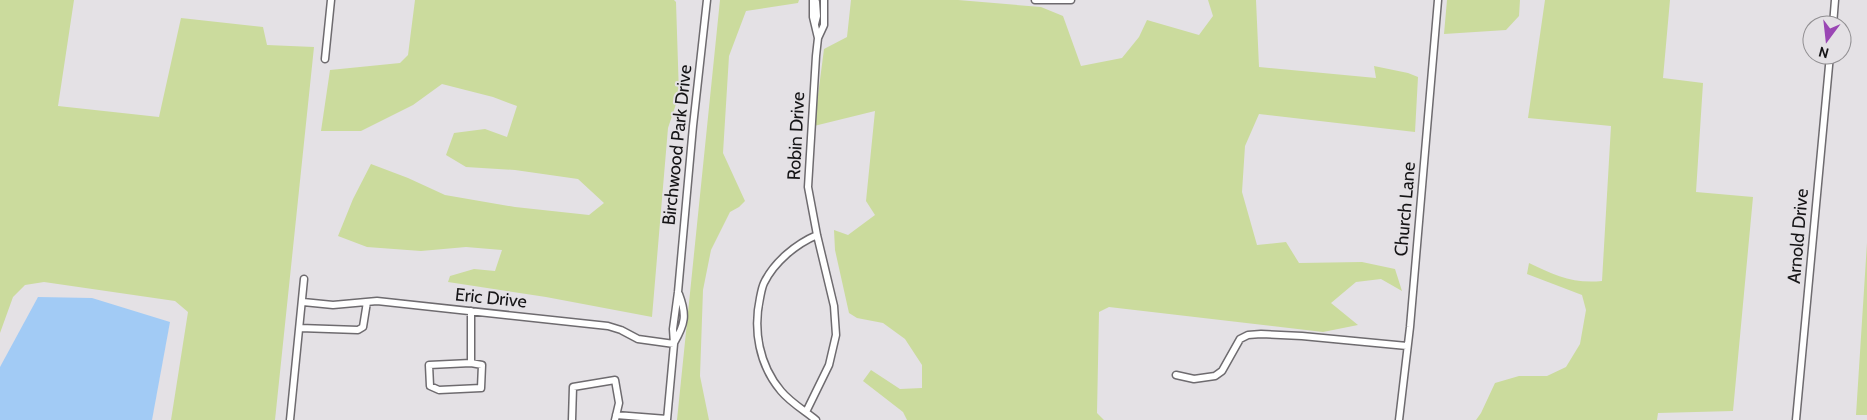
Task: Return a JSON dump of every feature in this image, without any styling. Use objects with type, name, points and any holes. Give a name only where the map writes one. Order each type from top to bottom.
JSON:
[{"type":"street","points":[[326,59],[331,0]]},
{"type":"street","name":"Birchwood Park Drive","points":[[674,344],[669,331],[671,309],[678,292],[707,0]]},
{"type":"street","name":"Robin Drive","points":[[806,412],[829,365],[836,334],[834,306],[808,187],[818,38],[813,17],[814,0]]},
{"type":"street","name":"Robin Drive","points":[[818,38],[824,25],[824,0]]},
{"type":"street","points":[[1036,0],[1071,0]]},
{"type":"street","name":"Church Lane","points":[[1399,420],[1438,0]]},
{"type":"street","points":[[1834,15],[1835,0]]},
{"type":"street","name":"Arnold Drive","points":[[1796,420],[1829,65]]},
{"type":"street","points":[[816,420],[781,392],[765,366],[756,337],[757,311],[764,283],[782,259],[800,242],[817,235]]},
{"type":"street","points":[[290,420],[304,279]]},
{"type":"street","name":"Birchwood Park Drive","points":[[667,420],[674,344],[683,328],[685,310],[678,292]]},
{"type":"street","name":"Eric Drive","points":[[302,302],[333,305],[377,301],[608,326],[638,339],[674,344]]},
{"type":"street","points":[[300,328],[358,330],[363,327],[366,302]]},
{"type":"street","points":[[471,311],[471,363]]},
{"type":"street","points":[[1176,375],[1194,379],[1215,376],[1222,371],[1240,339],[1248,335],[1294,336],[1407,346]]},
{"type":"street","points":[[471,363],[482,366],[481,388],[438,390],[430,386],[430,365],[471,363]]},
{"type":"street","points":[[572,420],[573,387],[615,380],[619,403],[616,417],[667,420]]},
{"type":"green space","points":[[0,0],[74,0],[58,106],[159,117],[181,18],[263,27],[267,45],[314,47],[275,420],[171,420],[188,312],[175,301],[44,282],[25,285],[13,297],[0,333]]},
{"type":"green space","points":[[415,0],[674,0],[676,2],[679,95],[668,128],[652,317],[546,297],[448,282],[450,276],[474,269],[495,271],[502,250],[466,247],[421,251],[367,247],[338,236],[353,199],[371,164],[445,195],[515,207],[589,215],[604,203],[578,179],[515,170],[466,167],[446,155],[454,133],[485,129],[507,137],[517,106],[493,97],[442,84],[413,105],[361,131],[321,131],[330,70],[400,63],[408,55]]},
{"type":"green space","points":[[720,0],[799,0],[798,3],[746,11],[729,56],[723,153],[745,201],[730,212],[711,250],[703,290],[700,376],[709,420],[677,420]]},
{"type":"green space","points":[[851,0],[958,0],[1041,7],[1063,16],[1081,66],[1122,58],[1139,37],[1147,20],[1199,35],[1213,16],[1208,0],[1256,0],[1259,67],[1376,78],[1374,66],[1418,77],[1415,132],[1259,114],[1245,146],[1242,192],[1257,245],[1286,242],[1299,263],[1362,262],[1395,269],[1402,291],[1381,279],[1356,282],[1331,303],[1358,325],[1323,332],[1109,307],[1099,312],[1097,413],[1104,420],[907,420],[903,412],[863,381],[871,370],[900,389],[922,388],[922,365],[905,339],[883,323],[857,318],[849,313],[835,250],[834,230],[848,235],[875,215],[866,201],[875,111],[814,126],[824,49],[847,37]]},
{"type":"green space","points":[[1447,0],[1520,0],[1519,16],[1506,30],[1444,34]]},
{"type":"green space","points":[[1545,0],[1670,0],[1663,78],[1703,83],[1696,192],[1753,197],[1733,411],[1658,413],[1657,420],[1476,420],[1495,383],[1519,376],[1547,376],[1566,367],[1580,344],[1586,310],[1582,295],[1527,274],[1529,263],[1555,275],[1573,280],[1602,281],[1611,126],[1528,118]]},
{"type":"green space","points":[[1867,243],[1867,415],[1856,415]]},
{"type":"water","points":[[38,297],[92,298],[170,322],[152,420],[0,420],[0,367]]}]
